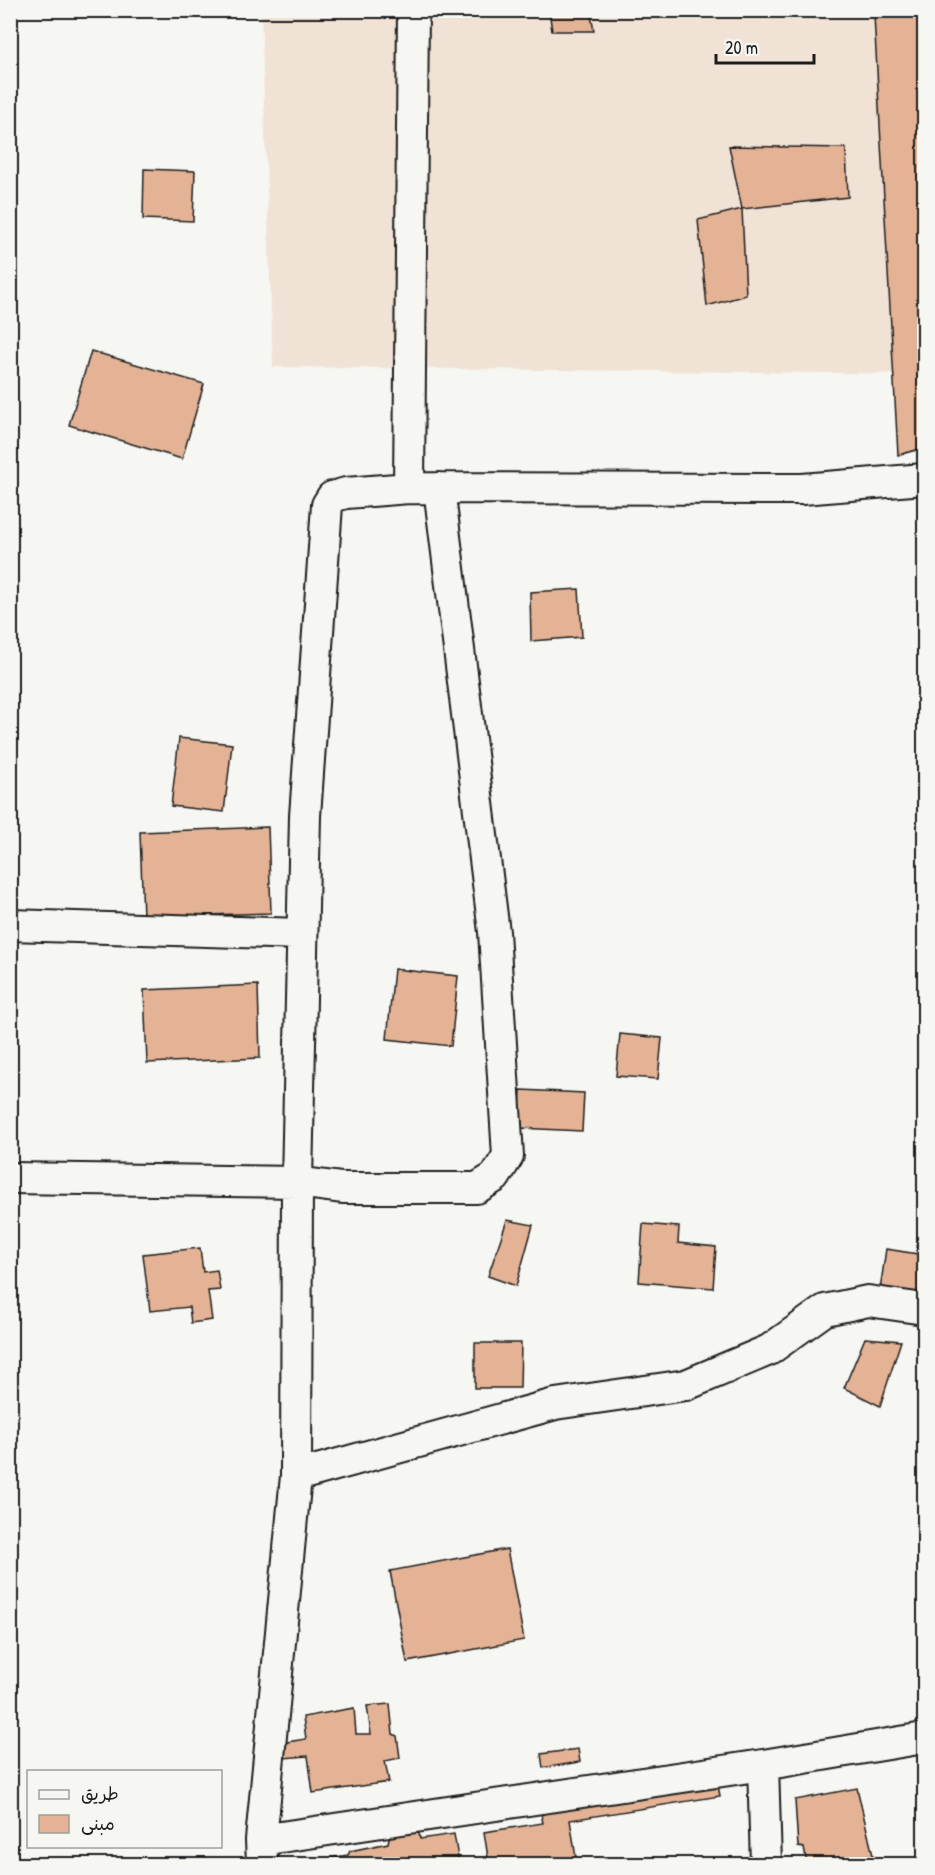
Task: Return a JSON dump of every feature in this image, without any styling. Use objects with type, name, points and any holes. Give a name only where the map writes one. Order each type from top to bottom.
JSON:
[{"type":"street","points":[[410,488],[413,10]]},
{"type":"street","points":[[924,479],[802,489],[410,488],[346,492],[332,497],[327,505],[304,816],[297,1182],[296,1476],[261,1852],[924,1738]]},
{"type":"street","points":[[10,1178],[297,1182],[342,1188],[477,1188],[495,1177],[508,1156],[494,932],[439,488]]},
{"type":"street","points":[[10,925],[301,934]]},
{"type":"street","points":[[296,1476],[555,1404],[686,1384],[769,1350],[825,1310],[868,1301],[924,1309]]},
{"type":"street","points":[[763,1765],[766,1864]]},
{"type":"shaded area","points":[[261,11],[924,11],[924,374],[273,367]]},
{"type":"building","points":[[549,10],[590,10],[594,31],[552,31]]},
{"type":"building","points":[[892,10],[921,10],[924,46],[924,448],[898,455],[874,15]]},
{"type":"building","points":[[729,146],[846,148],[848,197],[742,209]]},
{"type":"building","points":[[144,169],[195,171],[193,221],[143,219]]},
{"type":"building","points":[[742,209],[746,295],[707,306],[698,220]]},
{"type":"building","points":[[91,351],[204,384],[182,459],[69,425]]},
{"type":"building","points":[[579,589],[582,637],[531,641],[530,592]]},
{"type":"building","points":[[179,738],[232,744],[224,812],[171,806]]},
{"type":"building","points":[[268,827],[271,913],[143,917],[140,832]]},
{"type":"building","points":[[394,969],[458,976],[451,1046],[387,1039]]},
{"type":"building","points":[[258,985],[260,1058],[147,1063],[144,990]]},
{"type":"building","points":[[620,1034],[662,1038],[658,1079],[616,1076]]},
{"type":"building","points":[[521,1090],[584,1093],[582,1131],[519,1128]]},
{"type":"building","points":[[507,1220],[533,1225],[516,1286],[488,1276]]},
{"type":"building","points":[[643,1224],[679,1227],[678,1243],[716,1247],[713,1288],[639,1282]]},
{"type":"building","points":[[200,1248],[203,1272],[217,1270],[220,1290],[208,1291],[212,1320],[191,1323],[189,1307],[150,1311],[143,1254]]},
{"type":"building","points":[[886,1249],[924,1255],[924,1299],[880,1290]]},
{"type":"building","points":[[865,1338],[901,1341],[880,1406],[844,1388]]},
{"type":"building","points":[[475,1343],[521,1343],[520,1388],[475,1388]]},
{"type":"building","points":[[10,1418],[14,1419],[10,1445]]},
{"type":"building","points":[[507,1549],[524,1640],[407,1662],[390,1571]]},
{"type":"building","points":[[390,1704],[393,1734],[397,1736],[400,1758],[385,1761],[389,1782],[313,1793],[308,1756],[283,1758],[281,1743],[306,1739],[303,1717],[354,1708],[356,1734],[371,1734],[367,1706]]},
{"type":"building","points":[[578,1749],[580,1762],[543,1768],[541,1754]]},
{"type":"building","points":[[924,1773],[924,1806],[919,1774]]},
{"type":"building","points":[[717,1780],[720,1796],[570,1820],[577,1864],[489,1864],[484,1832],[543,1823],[540,1808]]},
{"type":"building","points":[[857,1788],[875,1864],[807,1864],[804,1848],[798,1847],[795,1800]]},
{"type":"building","points":[[418,1828],[420,1839],[454,1834],[459,1864],[331,1864],[330,1858],[388,1843],[390,1834]]}]
